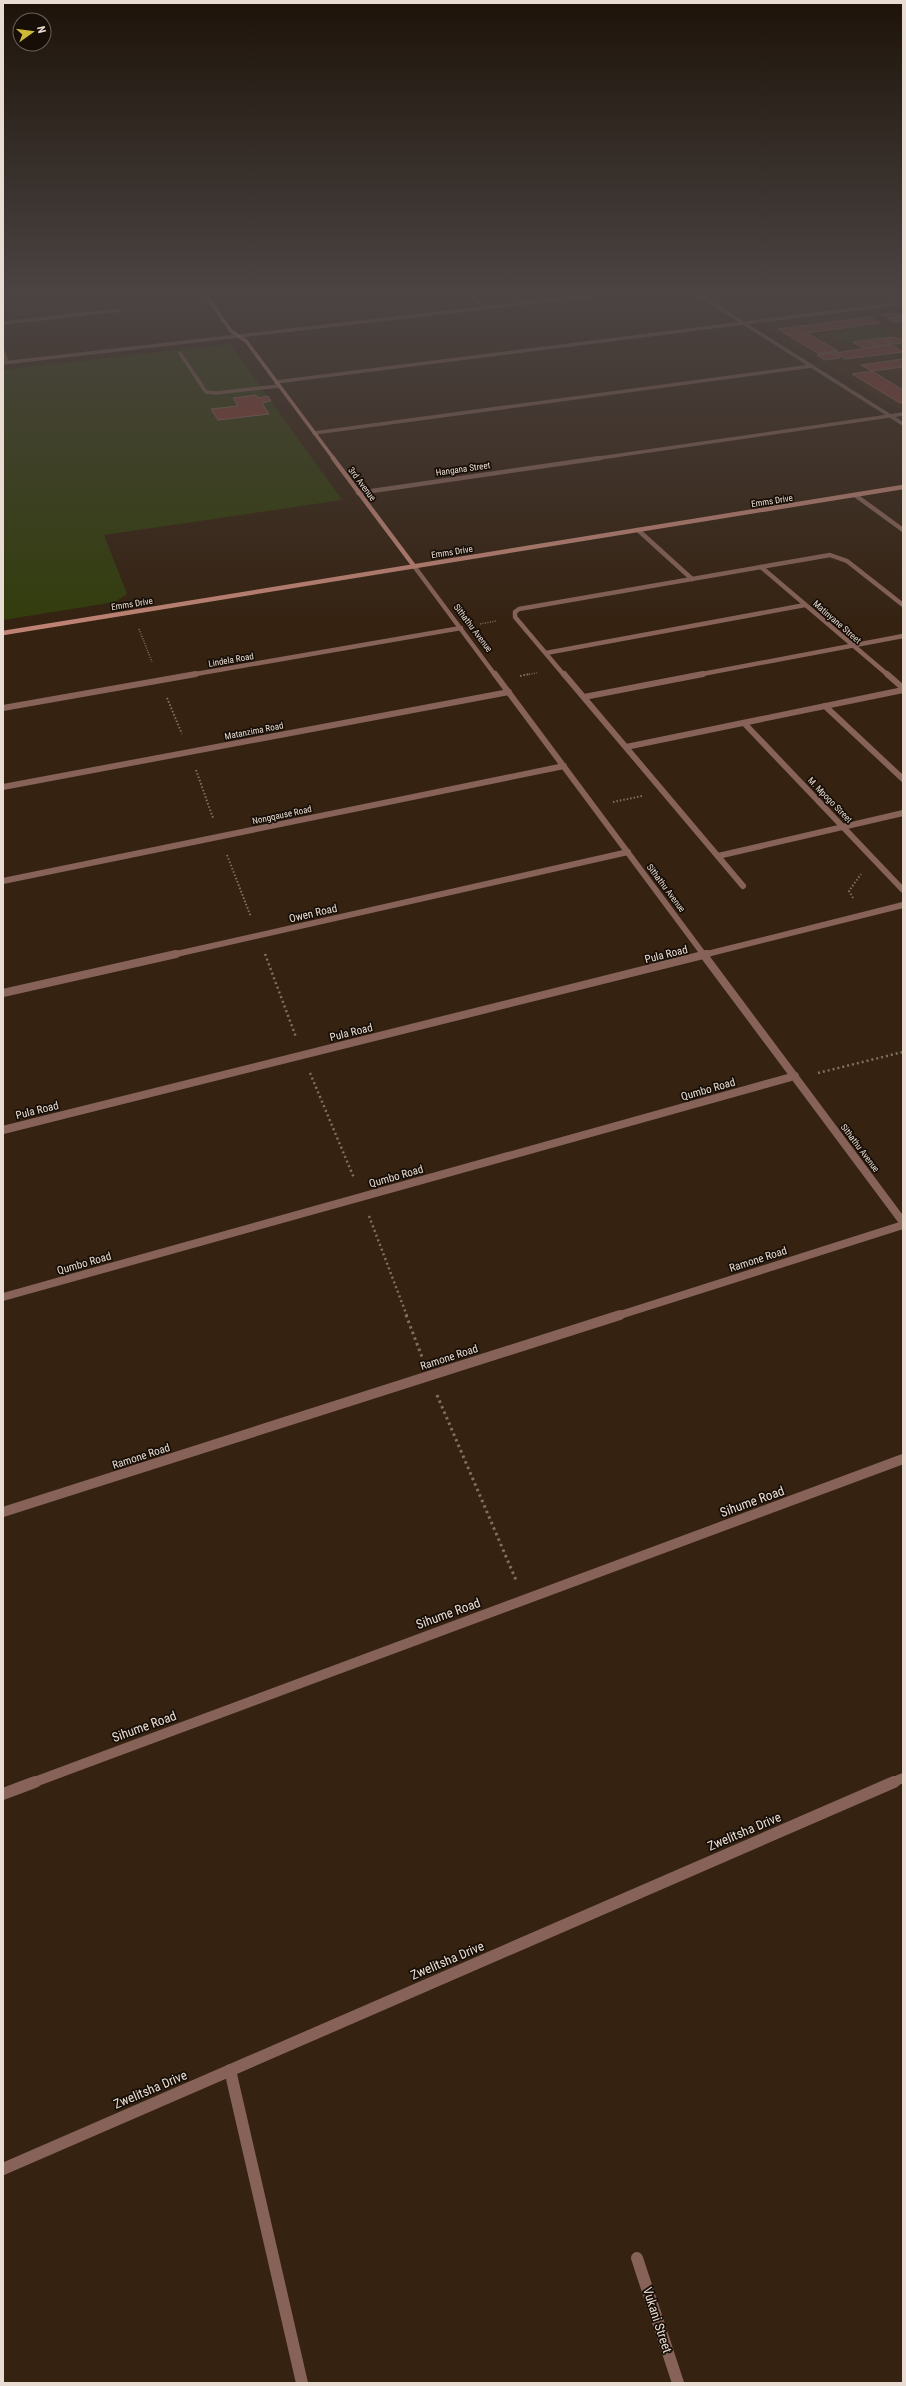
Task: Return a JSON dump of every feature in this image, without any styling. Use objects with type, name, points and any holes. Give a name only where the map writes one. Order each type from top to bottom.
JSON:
[{"type":"street","name":"3rd Avenue","points":[[291,402],[414,566]]},
{"type":"street","points":[[314,433],[542,402]]},
{"type":"street","points":[[869,402],[903,424]]},
{"type":"street","name":"Hangana Street","points":[[358,493],[903,414]]},
{"type":"street","name":"Emms Drive","points":[[3,633],[903,487]]},
{"type":"street","points":[[856,495],[903,530]]},
{"type":"street","points":[[638,530],[692,579]]},
{"type":"street","points":[[743,886],[514,614],[519,609],[820,556],[836,556],[848,561],[903,605]]},
{"type":"street","name":"Sithathu Avenue","points":[[414,566],[903,1222]]},
{"type":"street","name":"Matinyane Street","points":[[761,567],[903,689]]},
{"type":"street","points":[[546,653],[805,605]]},
{"type":"street","name":"Lindela Road","points":[[3,708],[461,628]]},
{"type":"street","points":[[584,697],[903,636]]},
{"type":"street","points":[[626,747],[903,689]]},
{"type":"street","name":"Matanzima Road","points":[[3,787],[509,692]]},
{"type":"street","points":[[825,706],[903,779]]},
{"type":"street","name":"M. Mpogo Street","points":[[744,723],[903,890]]},
{"type":"street","name":"Nongqause Road","points":[[3,881],[564,766]]},
{"type":"street","points":[[718,856],[903,813]]},
{"type":"street","name":"Owen Road","points":[[3,993],[628,852]]},
{"type":"street","name":"Pula Road","points":[[3,1130],[903,905]]},
{"type":"street","name":"Qumbo Road","points":[[3,1297],[795,1076]]},
{"type":"street","name":"Ramone Road","points":[[3,1512],[903,1225]]},
{"type":"street","name":"Sihume Road","points":[[3,1794],[903,1459]]},
{"type":"street","name":"Zwelitsha Drive","points":[[3,2169],[903,1778]]},
{"type":"street","points":[[230,2070],[302,2383]]},
{"type":"street","name":"Vukani Street","points":[[637,2258],[678,2383]]},
{"type":"path","points":[[133,612],[189,752],[302,1056],[362,1197],[429,1376],[524,1600]]},
{"type":"path","points":[[461,628],[515,617]]},
{"type":"path","points":[[500,680],[560,669]]},
{"type":"path","points":[[594,806],[664,792]]},
{"type":"path","points":[[863,915],[849,890],[874,860]]},
{"type":"path","points":[[795,1076],[815,1074],[903,1052]]},
{"type":"shaded area","points":[[887,402],[903,402],[903,407],[896,408]]},
{"type":"green space","points":[[3,402],[272,402],[342,500],[104,535],[127,594],[115,602],[3,620]]},
{"type":"building","points":[[236,402],[265,402],[262,403],[269,414],[218,420],[211,409],[238,406]]}]
